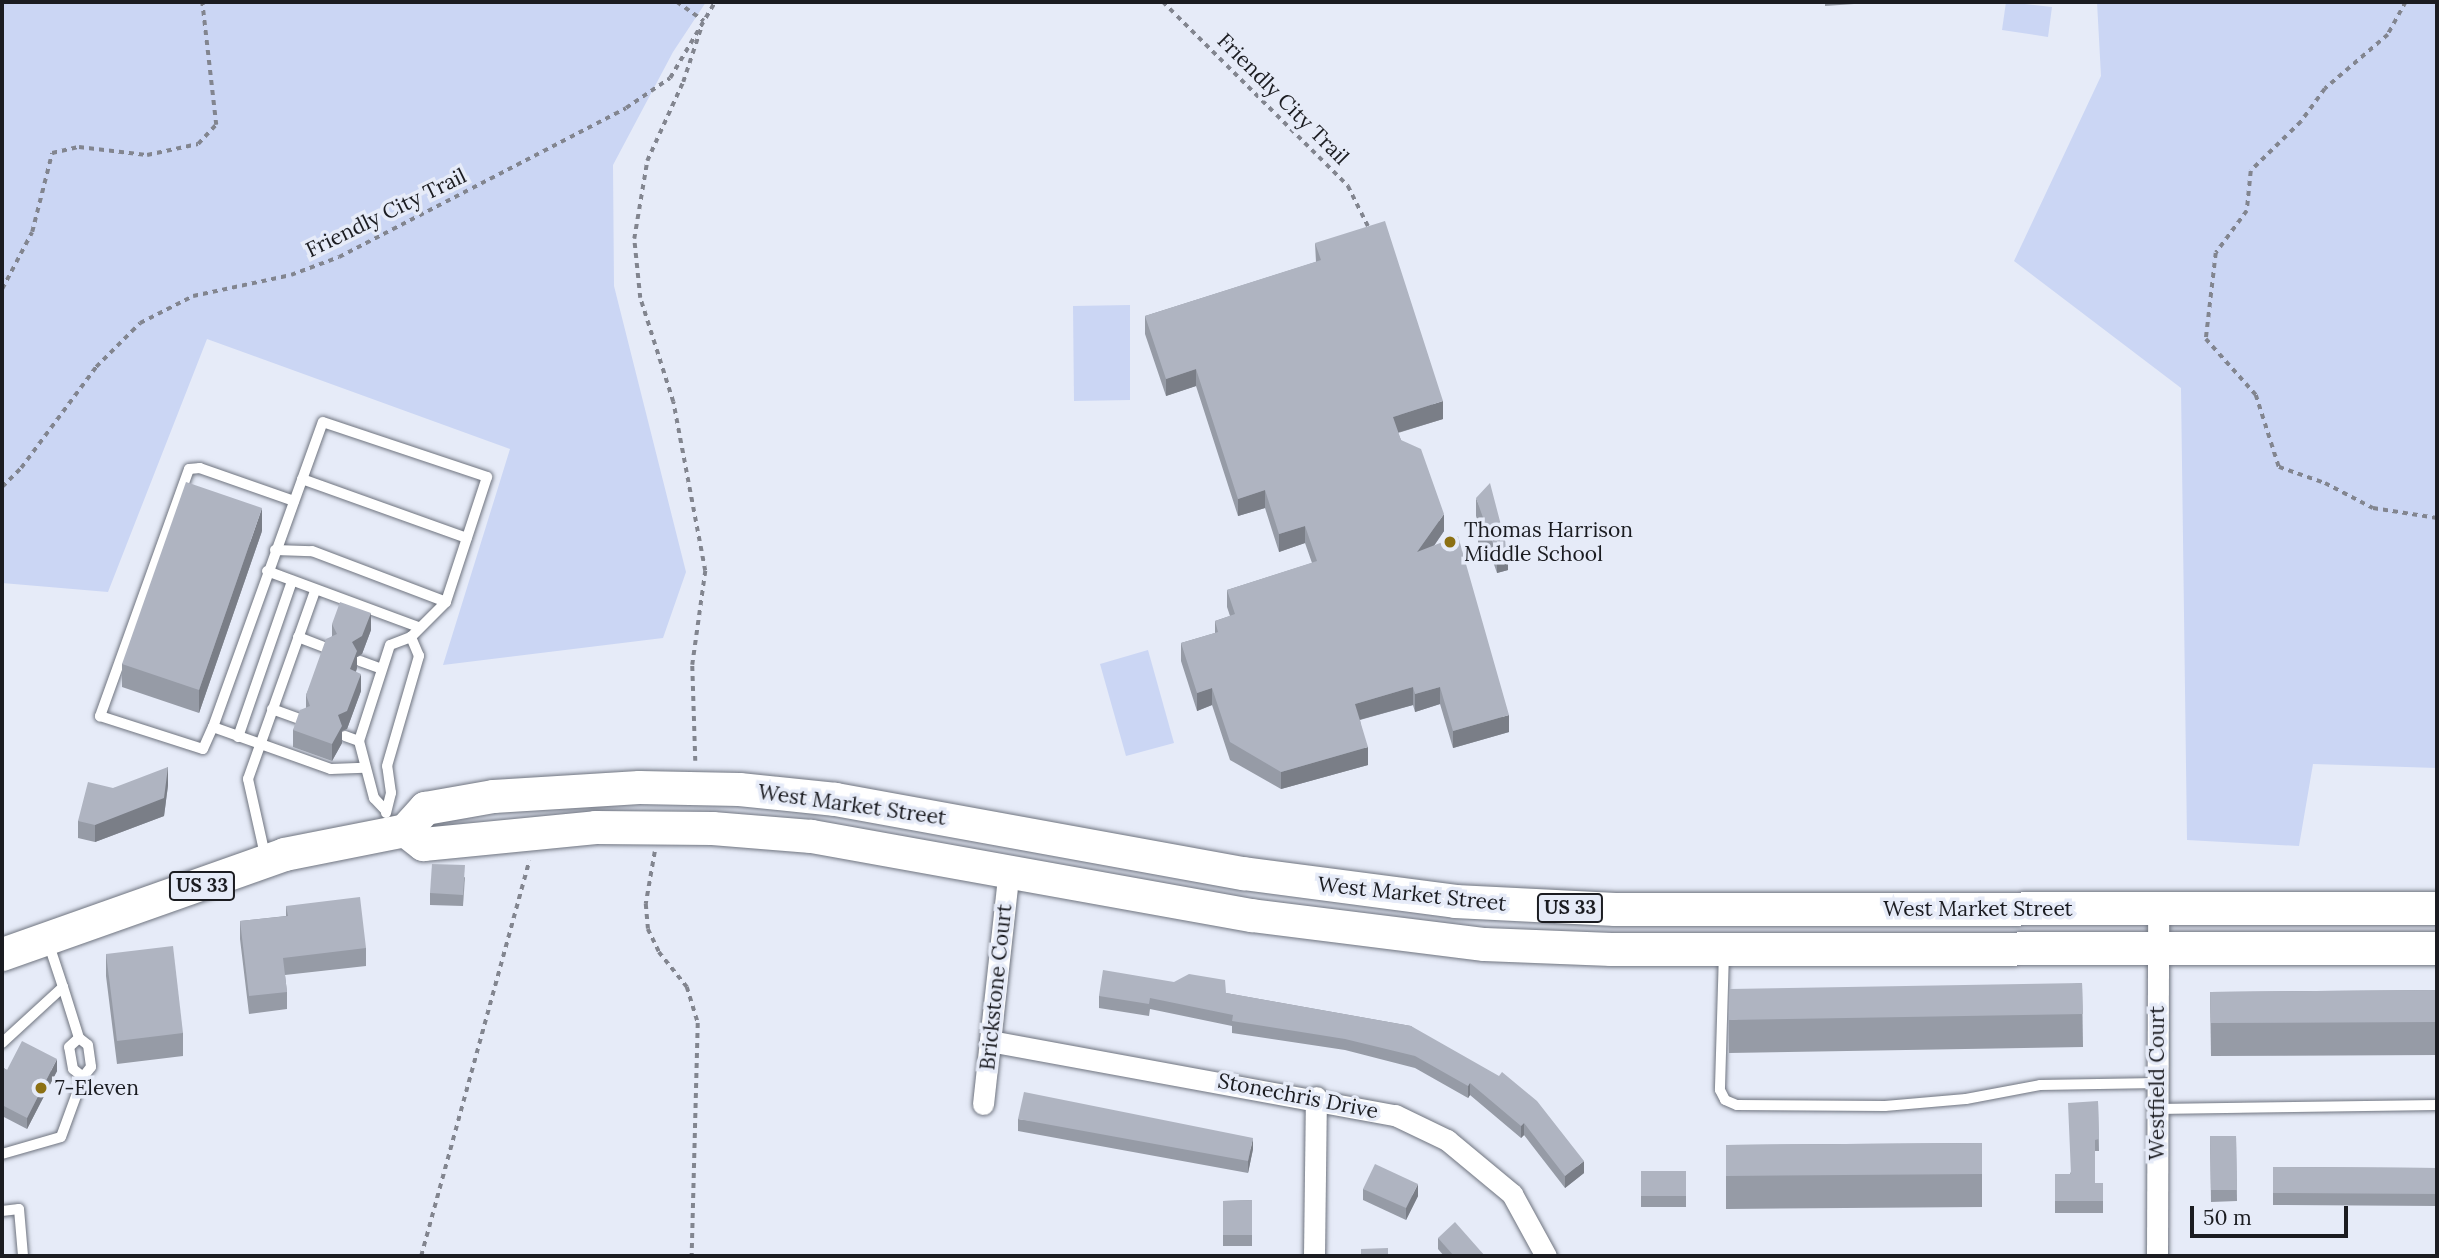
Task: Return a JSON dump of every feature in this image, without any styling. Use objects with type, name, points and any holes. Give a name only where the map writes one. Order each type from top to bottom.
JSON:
[{"type":"main road","name":"West Market Street","points":[[2,954],[266,861],[393,824],[425,808],[473,798],[568,789],[696,788],[852,801],[1243,873],[1444,900],[1615,909],[2437,908]]},
{"type":"main road","name":"West Market Street","points":[[393,824],[423,844],[543,830],[660,826],[811,836],[1239,913],[1405,937],[1548,948],[2437,948]]},
{"type":"street","name":"Brickstone Court","points":[[983,1104],[1009,870]]},
{"type":"street","name":"Westfield Court","points":[[2157,1256],[2158,909]]},
{"type":"street","name":"Stonechris Drive","points":[[990,1041],[1315,1097],[1395,1115],[1447,1140],[1512,1194],[1546,1256]]},
{"type":"street","points":[[1314,1256],[1315,1097]]},
{"type":"lane","points":[[294,501],[200,468],[189,469],[100,716],[203,749],[323,422],[487,477],[446,602],[418,627],[411,637],[390,645],[359,741],[374,798],[393,824]]},
{"type":"lane","points":[[302,479],[467,538]]},
{"type":"lane","points":[[275,550],[312,551],[446,602]]},
{"type":"lane","points":[[267,571],[314,591],[418,627]]},
{"type":"lane","points":[[238,737],[292,581]]},
{"type":"lane","points":[[266,861],[247,779],[314,591]]},
{"type":"lane","points":[[298,637],[329,649]]},
{"type":"lane","points":[[393,824],[387,766],[419,656],[411,637]]},
{"type":"lane","points":[[359,661],[382,669]]},
{"type":"lane","points":[[272,709],[303,720]]},
{"type":"lane","points":[[213,727],[259,746],[331,769],[364,768]]},
{"type":"lane","points":[[345,736],[359,741]]},
{"type":"lane","points":[[2,1154],[61,1138],[83,1077],[91,1067],[88,1045],[79,1038],[47,939]]},
{"type":"lane","points":[[1724,950],[1719,1080],[1723,1098],[1737,1105],[1885,1107],[1966,1099],[2040,1085],[2157,1083]]},
{"type":"lane","points":[[2,1043],[63,987]]},
{"type":"lane","points":[[79,1038],[69,1047],[72,1069],[83,1077]]},
{"type":"lane","points":[[2157,1109],[2437,1105]]},
{"type":"lane","points":[[2,1211],[19,1209],[23,1256]]},
{"type":"path","points":[[2,289],[32,232],[52,153],[79,147],[147,155],[198,144],[216,125],[202,2]]},
{"type":"path","points":[[677,2],[704,19],[683,82],[648,161],[634,239],[640,298],[673,402],[705,571],[692,665],[696,788]]},
{"type":"path","name":"Friendly City Trail","points":[[2,487],[96,367],[140,323],[193,296],[291,275],[340,257],[626,108],[670,78],[715,2]]},
{"type":"path","name":"Friendly City Trail","points":[[1163,2],[1348,186],[1368,226]]},
{"type":"path","points":[[2406,2],[2388,35],[2325,89],[2301,122],[2251,171],[2247,211],[2216,253],[2206,339],[2256,396],[2279,467],[2325,483],[2374,508],[2437,518]]},
{"type":"path","points":[[660,826],[647,925],[659,952],[687,987],[698,1023],[692,1256]]},
{"type":"path","points":[[421,1256],[498,962],[543,830]]},
{"type":"shaded area","points":[[2,2],[706,2],[673,52],[613,165],[614,286],[686,572],[663,638],[443,665],[510,449],[207,339],[108,592],[2,583]]},
{"type":"shaded area","points":[[2006,2],[2052,7],[2048,37],[2002,30]]},
{"type":"shaded area","points":[[2097,2],[2437,2],[2437,768],[2313,764],[2299,846],[2187,840],[2181,388],[2014,261],[2101,76]]},
{"type":"shaded area","points":[[1130,305],[1130,400],[1074,401],[1073,306]]},
{"type":"shaded area","points":[[1148,650],[1174,743],[1126,756],[1100,664]]},
{"type":"building","points":[[1385,221],[1443,401],[1393,417],[1401,440],[1421,449],[1444,514],[1417,552],[1458,536],[1509,715],[1453,731],[1440,687],[1415,694],[1413,687],[1355,704],[1368,747],[1281,772],[1230,742],[1212,688],[1197,693],[1181,643],[1218,632],[1215,621],[1235,614],[1227,590],[1317,561],[1305,526],[1279,534],[1265,490],[1238,499],[1196,369],[1166,379],[1145,316],[1321,260],[1315,243]]},
{"type":"building","points":[[186,482],[262,508],[199,690],[122,664]]},
{"type":"building","points":[[1490,483],[1508,552],[1497,556],[1491,538],[1478,529],[1486,526],[1476,498]]},
{"type":"building","points":[[340,602],[371,613],[362,636],[352,642],[357,651],[350,669],[361,674],[347,711],[338,715],[342,726],[332,744],[293,730],[300,710],[310,706],[306,695],[326,639],[337,634],[332,624]]},
{"type":"building","points":[[168,767],[164,798],[95,825],[78,821],[88,782],[113,788]]},
{"type":"building","points":[[432,864],[465,865],[463,895],[430,893]]},
{"type":"building","points":[[360,897],[366,948],[283,958],[287,992],[249,996],[240,921],[288,916],[286,906]]},
{"type":"building","points":[[173,946],[183,1033],[117,1041],[106,954]]},
{"type":"building","points":[[1103,970],[1174,982],[1189,974],[1225,980],[1226,993],[1411,1026],[1499,1076],[1502,1072],[1537,1101],[1584,1161],[1565,1176],[1524,1123],[1521,1126],[1470,1083],[1468,1086],[1415,1056],[1345,1039],[1232,1021],[1233,1015],[1150,998],[1149,1004],[1099,996]]},
{"type":"building","points":[[2082,983],[2083,1014],[1729,1020],[1730,989]]},
{"type":"building","points":[[2437,990],[2437,1022],[2211,1023],[2210,992]]},
{"type":"building","points":[[22,1041],[57,1059],[27,1118],[2,1105],[2,1067],[7,1070]]},
{"type":"building","points":[[1024,1092],[1253,1138],[1248,1161],[1018,1119]]},
{"type":"building","points":[[2098,1101],[2099,1139],[2095,1140],[2095,1183],[2103,1183],[2103,1201],[2055,1201],[2055,1174],[2071,1174],[2068,1103]]},
{"type":"building","points":[[2210,1136],[2236,1136],[2237,1190],[2211,1190]]},
{"type":"building","points":[[1982,1143],[1982,1174],[1726,1176],[1726,1145]]},
{"type":"building","points":[[1375,1164],[1418,1184],[1406,1208],[1363,1189]]},
{"type":"building","points":[[2273,1167],[2437,1168],[2437,1194],[2273,1193]]},
{"type":"building","points":[[1641,1171],[1686,1171],[1686,1196],[1641,1196]]},
{"type":"building","points":[[1252,1200],[1252,1235],[1223,1235],[1223,1201]]},
{"type":"building","points":[[1455,1222],[1485,1256],[1454,1256],[1438,1238]]},
{"type":"building","points":[[1388,1248],[1388,1256],[1361,1256],[1361,1249]]},
{"type":"place","name":"Thomas Harrison Middle School","points":[[1450,542]]},
{"type":"place","name":"7-Eleven","points":[[41,1088]]}]
